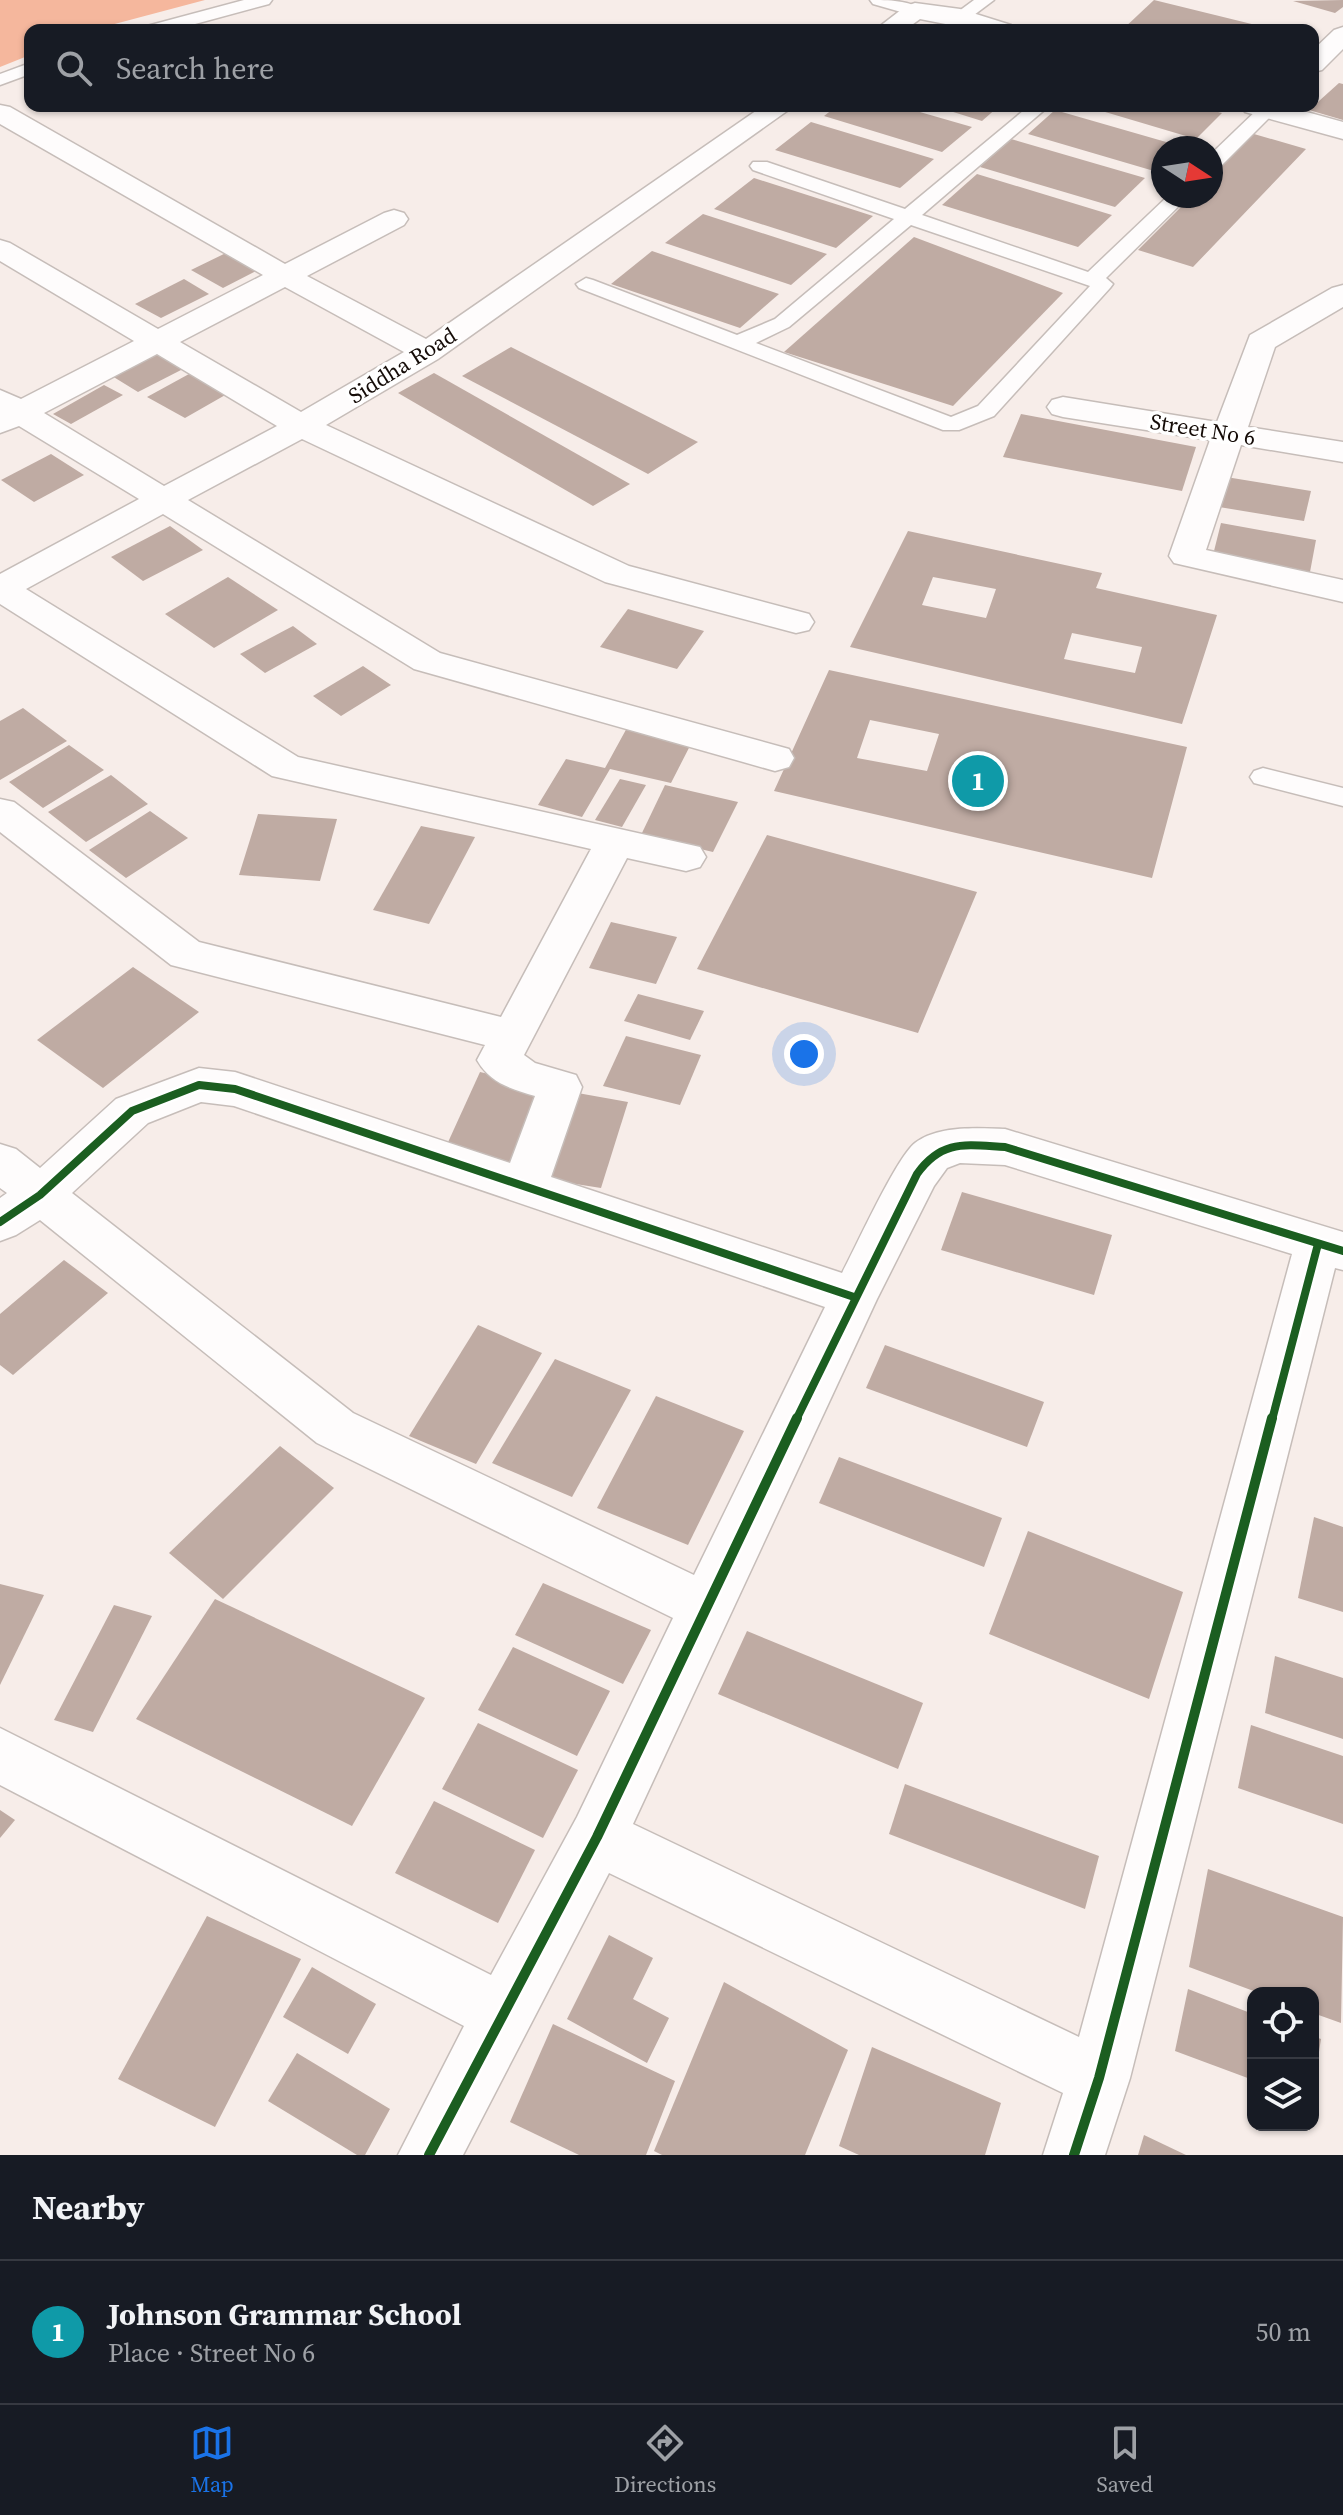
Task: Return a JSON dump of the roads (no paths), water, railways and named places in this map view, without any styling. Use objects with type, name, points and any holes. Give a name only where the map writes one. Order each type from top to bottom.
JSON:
[{"type":"street","points":[[897,24],[915,11],[960,17],[983,24]]},
{"type":"street","points":[[1319,59],[1341,39]]},
{"type":"street","name":"Siddha Road","points":[[0,588],[164,502],[427,352],[772,112]]},
{"type":"street","points":[[1281,112],[1343,131]]},
{"type":"street","points":[[0,113],[282,274],[427,352]]},
{"type":"street","points":[[7,412],[159,343],[282,274],[394,219]]},
{"type":"street","points":[[0,249],[301,426],[617,574],[796,622]]},
{"type":"street","points":[[1343,294],[1261,342],[1186,556],[1343,591]]},
{"type":"street","name":"Street No 6","points":[[1063,407],[1343,452]]},
{"type":"street","points":[[7,412],[164,502],[427,661],[775,758]]},
{"type":"street","points":[[0,588],[286,767],[686,857]]},
{"type":"street","points":[[0,812],[186,954],[509,1035]]},
{"type":"street","points":[[525,1186],[560,1087],[520,1075],[499,1060],[509,1035],[615,842]]},
{"type":"street","points":[[20,1209],[132,1111],[199,1085],[235,1089],[854,1297]]},
{"type":"street","points":[[429,2155],[597,1837],[854,1297],[917,1174],[931,1155],[958,1145],[1005,1147],[1330,1248],[1099,2078],[1074,2155]]},
{"type":"street","points":[[0,1162],[20,1209],[335,1428],[705,1607]]},
{"type":"street","points":[[0,1755],[502,2013]]},
{"type":"street","points":[[597,1837],[1099,2078]]},
{"type":"lane","points":[[175,24],[263,0]]},
{"type":"lane","points":[[879,0],[915,11]]},
{"type":"lane","points":[[960,17],[985,0]]},
{"type":"lane","points":[[0,80],[24,70]]},
{"type":"lane","points":[[738,343],[782,323],[1033,112]]},
{"type":"lane","points":[[1223,152],[1260,112]]},
{"type":"lane","points":[[586,284],[951,425],[986,411],[1103,284],[760,166]]},
{"type":"lane","points":[[1092,280],[1167,208]]},
{"type":"lane","points":[[1263,777],[1343,797]]},
{"type":"place","name":"Johnson Grammar School","points":[[978,781]]}]
